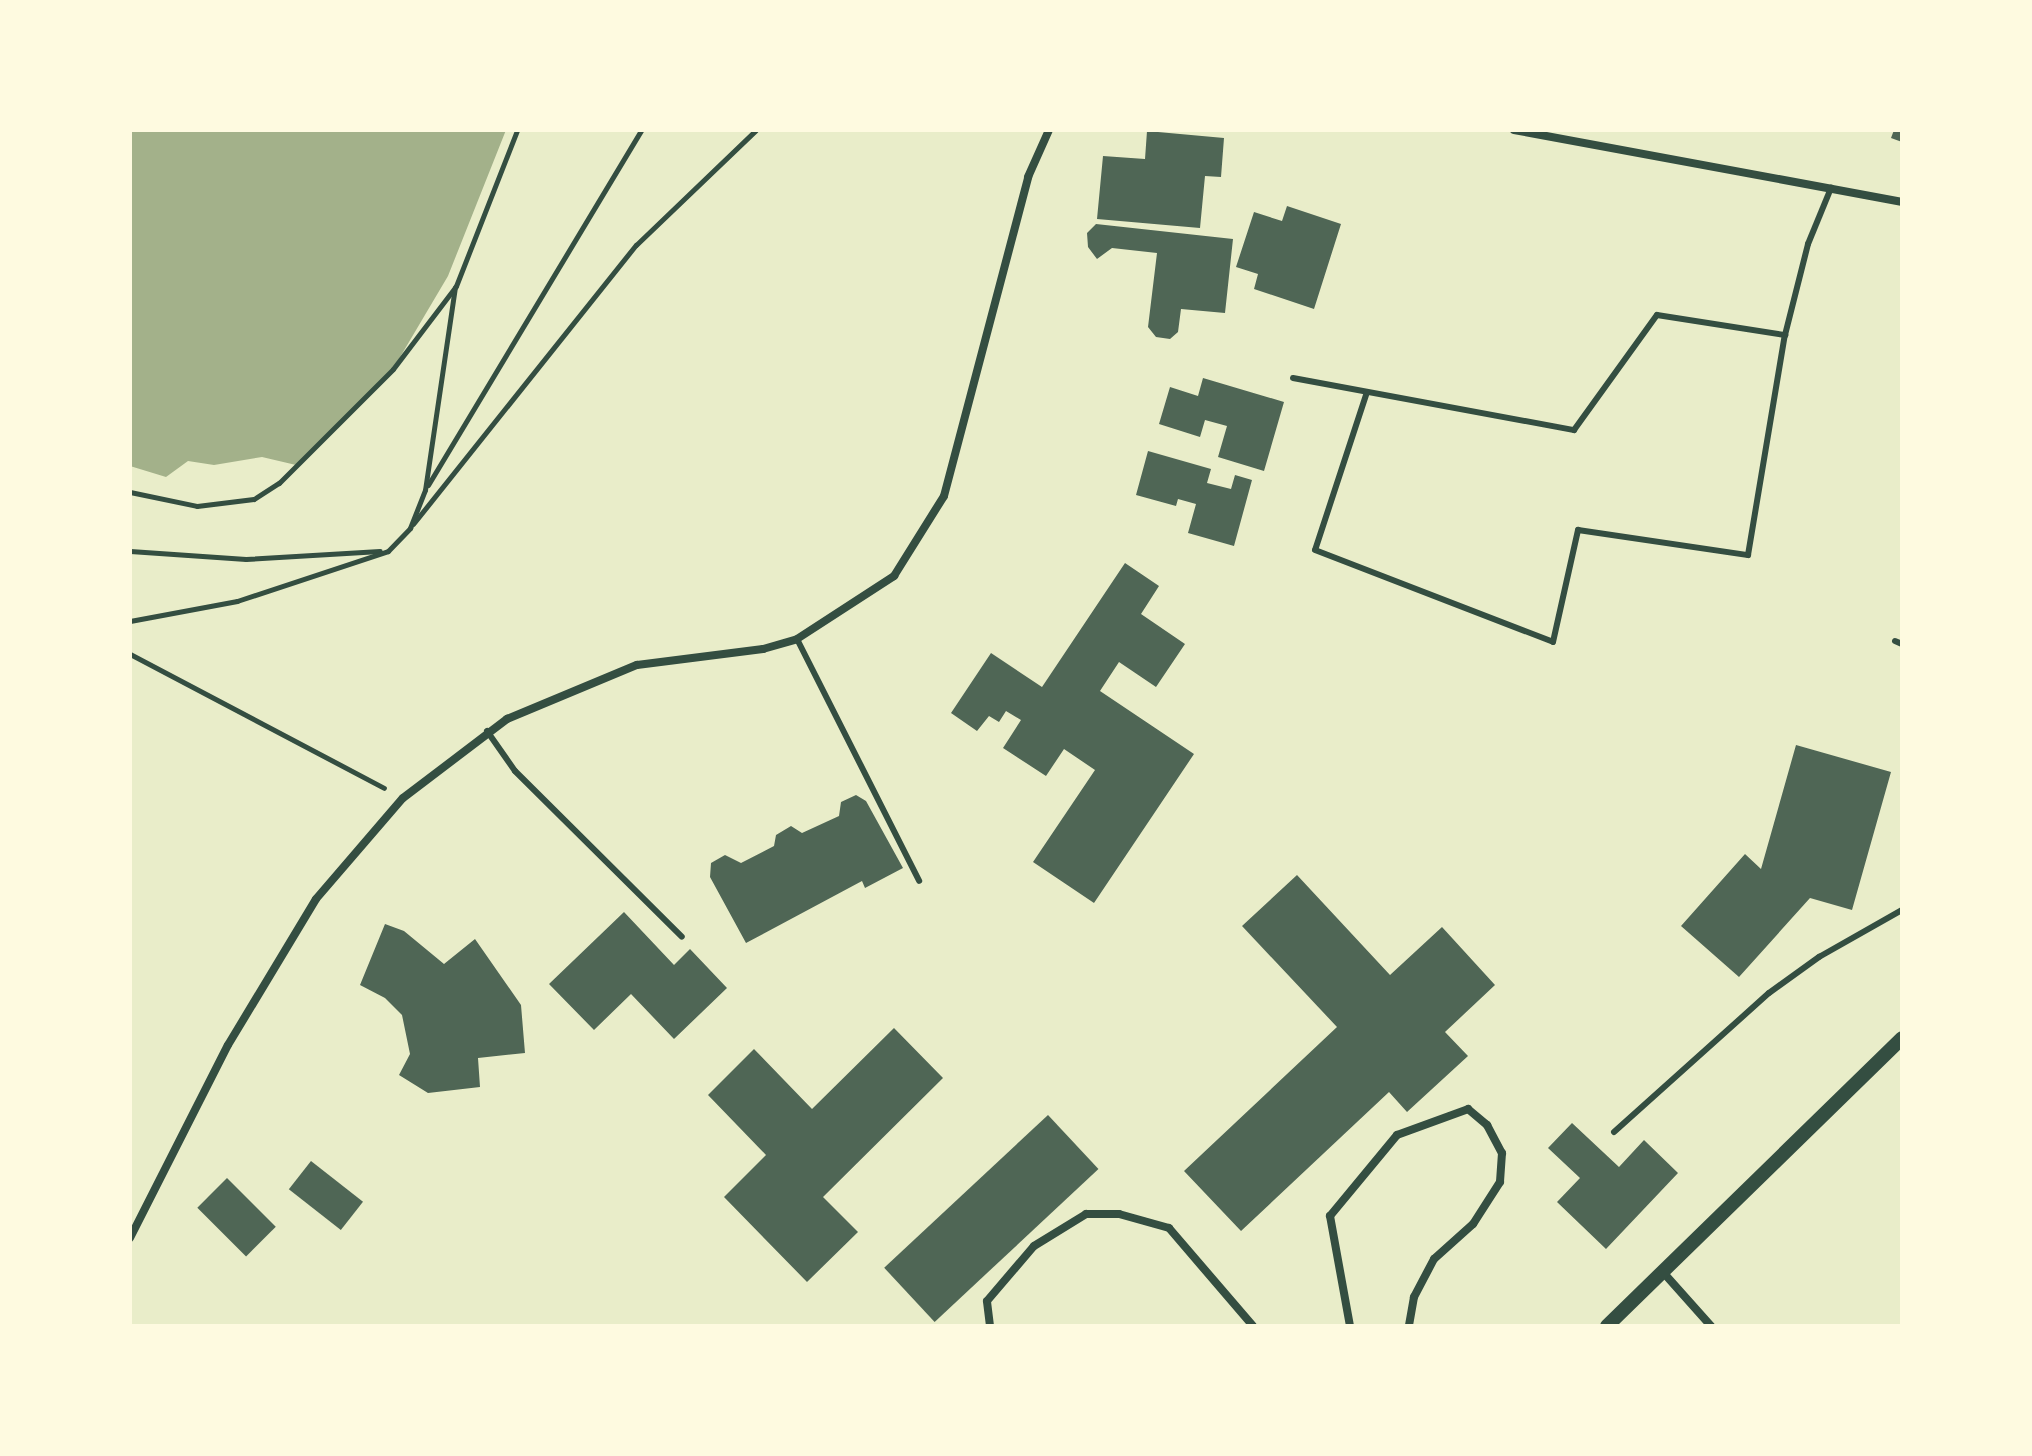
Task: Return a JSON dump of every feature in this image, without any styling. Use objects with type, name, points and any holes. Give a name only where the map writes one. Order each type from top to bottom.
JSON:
[{"type":"street","points":[[130,1238],[228,1045],[316,899],[403,798],[487,731],[637,665],[797,639],[894,576],[944,496],[1028,177],[1049,130]]},
{"type":"street","points":[[1514,130],[1565,142],[1902,202]]},
{"type":"street","points":[[1565,130],[1565,142]]},
{"type":"street","points":[[1607,1326],[1902,1038]]},
{"type":"street","points":[[1350,1326],[1330,1216],[1397,1135],[1468,1109],[1487,1125],[1502,1153],[1500,1182],[1473,1224],[1434,1259],[1414,1297],[1409,1326]]},
{"type":"street","points":[[990,1326],[987,1301],[1034,1246],[1086,1214],[1119,1214],[1169,1228],[1253,1326]]},
{"type":"street","points":[[1661,1271],[1711,1326]]},
{"type":"lane","points":[[1367,392],[1315,550],[1553,642],[1578,530],[1748,555],[1785,335],[1808,244],[1831,188]]},
{"type":"lane","points":[[1293,378],[1574,430],[1657,315],[1785,335]]},
{"type":"lane","points":[[797,639],[919,881]]},
{"type":"lane","points":[[487,731],[515,771],[682,937]]},
{"type":"lane","points":[[1614,1132],[1769,993],[1819,957],[1902,910]]},
{"type":"path","points":[[425,490],[456,286],[517,130]]},
{"type":"path","points":[[410,528],[425,490],[641,130]]},
{"type":"path","points":[[130,621],[237,601],[388,551],[410,528],[636,245],[756,130]]},
{"type":"path","points":[[130,492],[197,506],[254,499],[279,483],[393,369],[456,286]]},
{"type":"path","points":[[130,551],[246,559],[388,551]]},
{"type":"path","points":[[130,654],[403,798]]},
{"type":"shaded area","points":[[130,130],[506,130],[448,276],[393,369],[296,465],[262,457],[214,465],[188,461],[166,477],[130,466]]},
{"type":"building","points":[[1894,130],[1902,130],[1902,142],[1891,138]]},
{"type":"building","points":[[1147,131],[1224,138],[1221,177],[1205,176],[1200,228],[1097,219],[1103,156],[1145,159]]},
{"type":"building","points":[[1287,206],[1341,224],[1314,309],[1254,289],[1258,274],[1236,267],[1254,212],[1282,221]]},
{"type":"building","points":[[1096,224],[1233,239],[1225,313],[1181,309],[1178,332],[1170,339],[1156,337],[1148,327],[1157,253],[1112,248],[1097,259],[1088,247],[1087,233]]},
{"type":"building","points":[[1203,378],[1284,402],[1264,471],[1218,457],[1227,426],[1205,420],[1200,437],[1159,424],[1170,387],[1198,396]]},
{"type":"building","points":[[1148,451],[1211,469],[1207,483],[1231,489],[1235,475],[1252,480],[1234,546],[1188,533],[1196,504],[1178,499],[1176,506],[1136,495]]},
{"type":"building","points":[[1125,563],[1159,586],[1141,614],[1185,644],[1156,687],[1119,662],[1100,691],[1194,754],[1094,903],[1033,862],[1095,770],[1064,749],[1046,776],[1003,748],[1021,720],[1006,711],[999,722],[989,716],[977,731],[951,713],[991,653],[1042,687]]},
{"type":"building","points":[[1796,745],[1891,772],[1852,910],[1810,898],[1739,977],[1681,926],[1745,854],[1761,869]]},
{"type":"building","points":[[856,795],[866,801],[903,868],[865,888],[862,881],[746,943],[710,877],[711,863],[725,855],[741,863],[774,846],[776,835],[791,826],[802,833],[839,816],[841,802]]},
{"type":"building","points":[[1297,875],[1390,975],[1442,927],[1495,985],[1445,1032],[1468,1056],[1407,1112],[1389,1092],[1241,1231],[1184,1171],[1337,1027],[1242,926]]},
{"type":"building","points":[[624,912],[674,965],[690,949],[727,988],[674,1039],[631,994],[594,1030],[549,984]]},
{"type":"building","points":[[385,924],[404,931],[444,964],[475,939],[521,1005],[525,1053],[478,1058],[480,1087],[428,1093],[399,1075],[410,1054],[402,1015],[385,998],[360,985]]},
{"type":"building","points":[[894,1028],[943,1078],[823,1197],[858,1232],[807,1282],[724,1197],[766,1155],[708,1095],[754,1049],[812,1109]]},
{"type":"building","points":[[1048,1115],[1098,1169],[935,1322],[884,1268]]},
{"type":"building","points":[[1572,1123],[1619,1167],[1644,1140],[1678,1173],[1606,1249],[1557,1202],[1580,1178],[1548,1148]]},
{"type":"building","points":[[311,1161],[363,1202],[341,1230],[289,1189]]},
{"type":"building","points":[[227,1178],[276,1227],[246,1256],[197,1208]]}]
